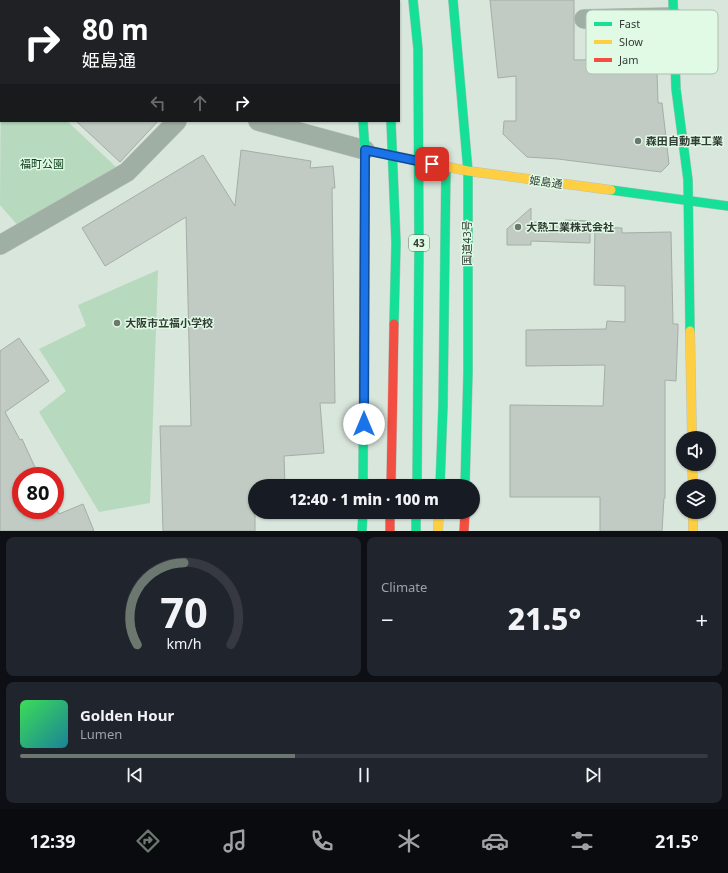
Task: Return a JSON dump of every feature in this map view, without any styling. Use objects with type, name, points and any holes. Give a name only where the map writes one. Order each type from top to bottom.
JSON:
[{"type":"main road","name":"43","points":[[413,0],[418,49],[419,248],[416,479]]},
{"type":"main road","name":"国道43号","points":[[453,0],[468,172],[468,372],[465,479]]},
{"type":"main road","points":[[675,74],[676,89],[688,180],[692,431]]},
{"type":"main road","points":[[363,122],[365,150],[363,479]]},
{"type":"main road","name":"43","points":[[391,122],[396,242],[391,479]]},
{"type":"main road","name":"姫島通","points":[[365,150],[446,166],[468,172],[688,202],[728,206]]},
{"type":"main road","points":[[440,479],[443,406],[446,166]]},
{"type":"main road","points":[[362,519],[362,531]]},
{"type":"main road","points":[[390,519],[390,531]]},
{"type":"main road","points":[[416,519],[416,531]]},
{"type":"main road","points":[[438,531],[439,519]]},
{"type":"main road","points":[[464,531],[465,519]]},
{"type":"main road","points":[[693,519],[693,531]]},
{"type":"street","points":[[0,246],[127,172],[176,122]]},
{"type":"street","points":[[262,122],[365,150]]},
{"type":"green space","name":"福町公園","points":[[1,122],[68,122],[116,167],[20,228],[0,205]]},
{"type":"green space","points":[[158,270],[150,503],[99,512],[39,412],[66,391],[39,349],[86,326],[78,305]]},
{"type":"building","points":[[490,0],[574,0],[574,60],[586,60],[586,74],[657,74],[658,103],[662,103],[669,164],[661,172],[558,159],[527,157],[503,134],[504,121],[516,121],[516,76],[498,78]]},
{"type":"building","points":[[77,122],[157,122],[120,162]]},
{"type":"building","points":[[241,150],[311,161],[310,168],[333,166],[335,188],[332,188],[335,403],[320,403],[324,453],[284,456],[285,479],[248,479],[248,519],[255,519],[255,531],[163,531],[160,426],[191,426],[186,217],[105,266],[82,228],[203,155],[235,206]]},
{"type":"building","points":[[531,208],[531,222],[565,223],[565,220],[590,221],[590,243],[531,241],[531,245],[507,245],[507,229]]},
{"type":"building","points":[[595,227],[622,228],[622,233],[671,232],[673,324],[678,324],[678,329],[676,381],[665,380],[665,498],[662,531],[600,531],[600,497],[510,497],[510,405],[603,406],[605,365],[526,366],[526,330],[606,329],[607,321],[625,322],[625,286],[594,285]]},
{"type":"building","points":[[19,338],[49,381],[5,412],[20,440],[22,439],[35,467],[12,467],[12,519],[64,519],[64,512],[83,504],[94,531],[0,531],[0,351]]},
{"type":"traffic: fast","points":[[413,0],[418,49],[419,248],[417,479]]},
{"type":"traffic: fast","points":[[453,0],[468,171],[468,372],[465,479]]},
{"type":"traffic: fast","points":[[673,0],[673,10]]},
{"type":"traffic: fast","points":[[675,74],[676,89],[688,180],[690,331]]},
{"type":"traffic: fast","points":[[363,122],[365,150],[363,479]]},
{"type":"traffic: fast","points":[[391,122],[396,243],[394,324]]},
{"type":"traffic: fast","points":[[440,479],[443,406],[446,166]]},
{"type":"traffic: fast","points":[[611,190],[728,206]]},
{"type":"traffic: fast","points":[[362,531],[363,519]]},
{"type":"traffic: fast","points":[[416,519],[416,531]]},
{"type":"traffic: slow","points":[[365,150],[468,171],[611,190]]},
{"type":"traffic: slow","points":[[690,331],[692,431]]},
{"type":"traffic: slow","points":[[692,471],[693,479]]},
{"type":"traffic: slow","points":[[438,531],[439,519]]},
{"type":"traffic: slow","points":[[693,519],[693,531]]},
{"type":"traffic: jam","points":[[391,479],[394,324]]},
{"type":"traffic: jam","points":[[390,519],[390,531]]},
{"type":"traffic: jam","points":[[464,531],[465,519]]},
{"type":"place","name":"森田自動車工業","points":[[638,141]]},
{"type":"place","name":"大熱工業株式会社","points":[[518,227]]},
{"type":"place","name":"大阪市立福小学校","points":[[117,323]]},
{"type":"route","points":[[364,424],[365,150],[432,164]]}]
